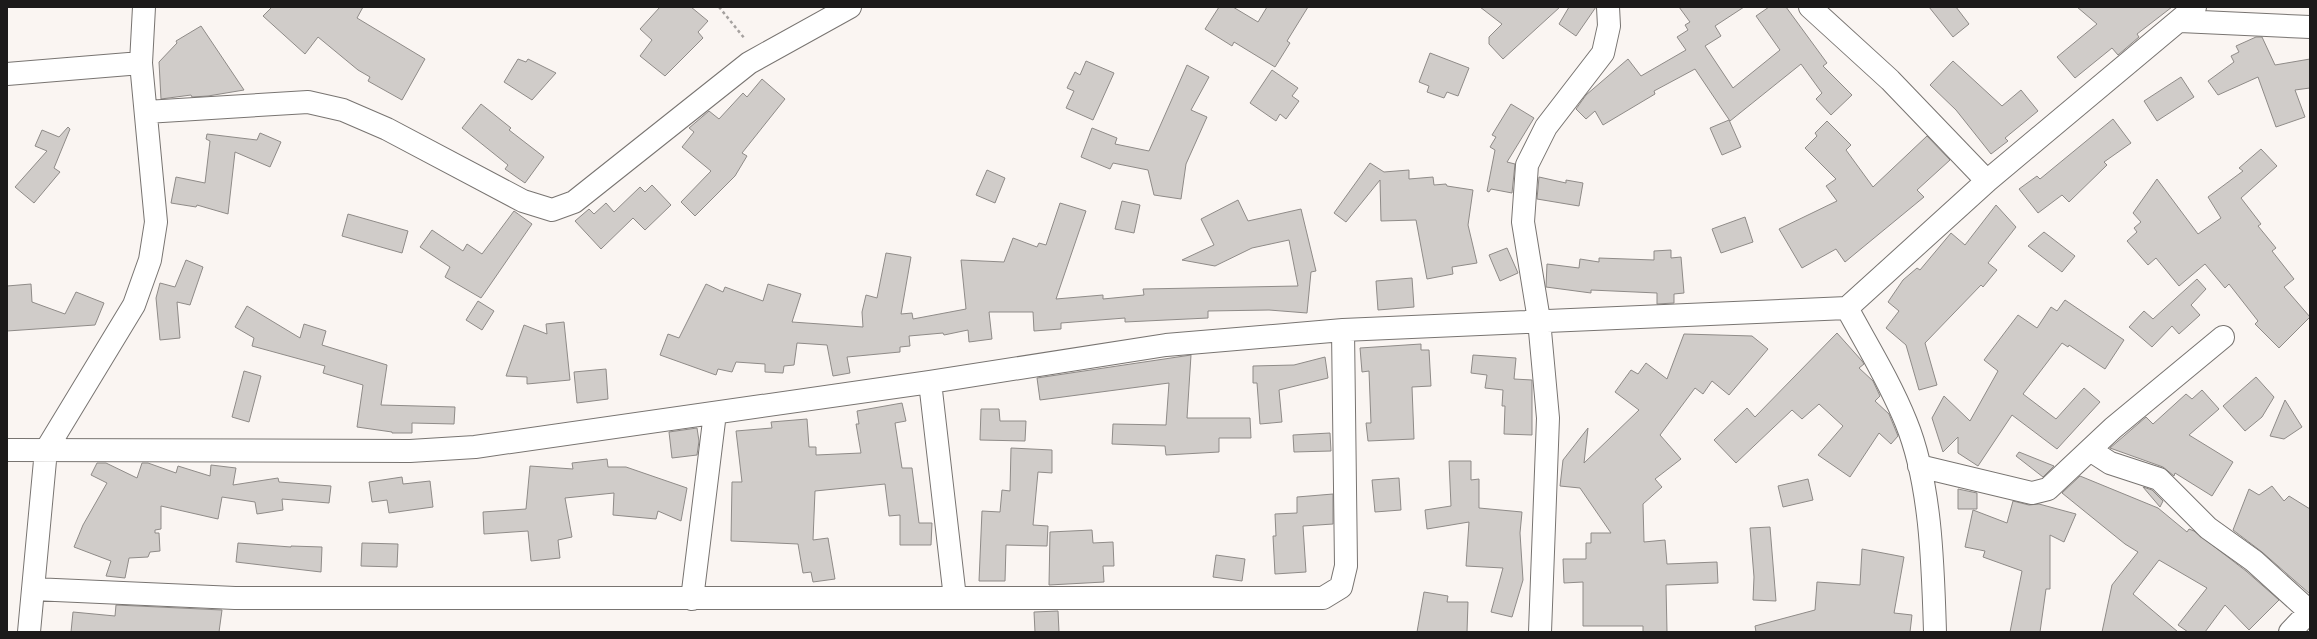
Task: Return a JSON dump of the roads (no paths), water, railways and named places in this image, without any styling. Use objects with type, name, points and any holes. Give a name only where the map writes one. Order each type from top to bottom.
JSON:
[{"type":"street","points":[[29,632],[46,450],[134,305],[150,260],[156,222],[141,63],[144,7]]},
{"type":"street","points":[[146,112],[308,102],[343,110],[388,129],[523,201],[552,210],[574,202],[749,63],[850,7]]},
{"type":"street","points":[[1540,632],[1548,418],[1539,320],[1523,222],[1527,165],[1546,127],[1603,53],[1609,26],[1608,7]]},
{"type":"street","points":[[1810,7],[1890,80],[1987,181]]},
{"type":"street","points":[[7,450],[410,451],[475,447],[930,382],[1166,345],[1343,330],[1539,320],[1847,308],[1987,181],[2188,14],[2310,27]]},
{"type":"street","points":[[7,74],[141,63]]},
{"type":"street","points":[[1847,308],[1895,397],[1907,423],[1919,466],[1933,557],[1935,632]]},
{"type":"street","points":[[33,589],[234,598],[1323,598],[1341,587],[1346,566],[1343,330]]},
{"type":"street","points":[[1919,466],[2032,493],[2048,489],[2130,413],[2223,337]]},
{"type":"street","points":[[930,382],[955,598]]},
{"type":"street","points":[[692,599],[714,413]]},
{"type":"street","points":[[2090,450],[2110,463],[2159,479],[2208,528],[2254,561],[2310,611],[2290,632]]}]
